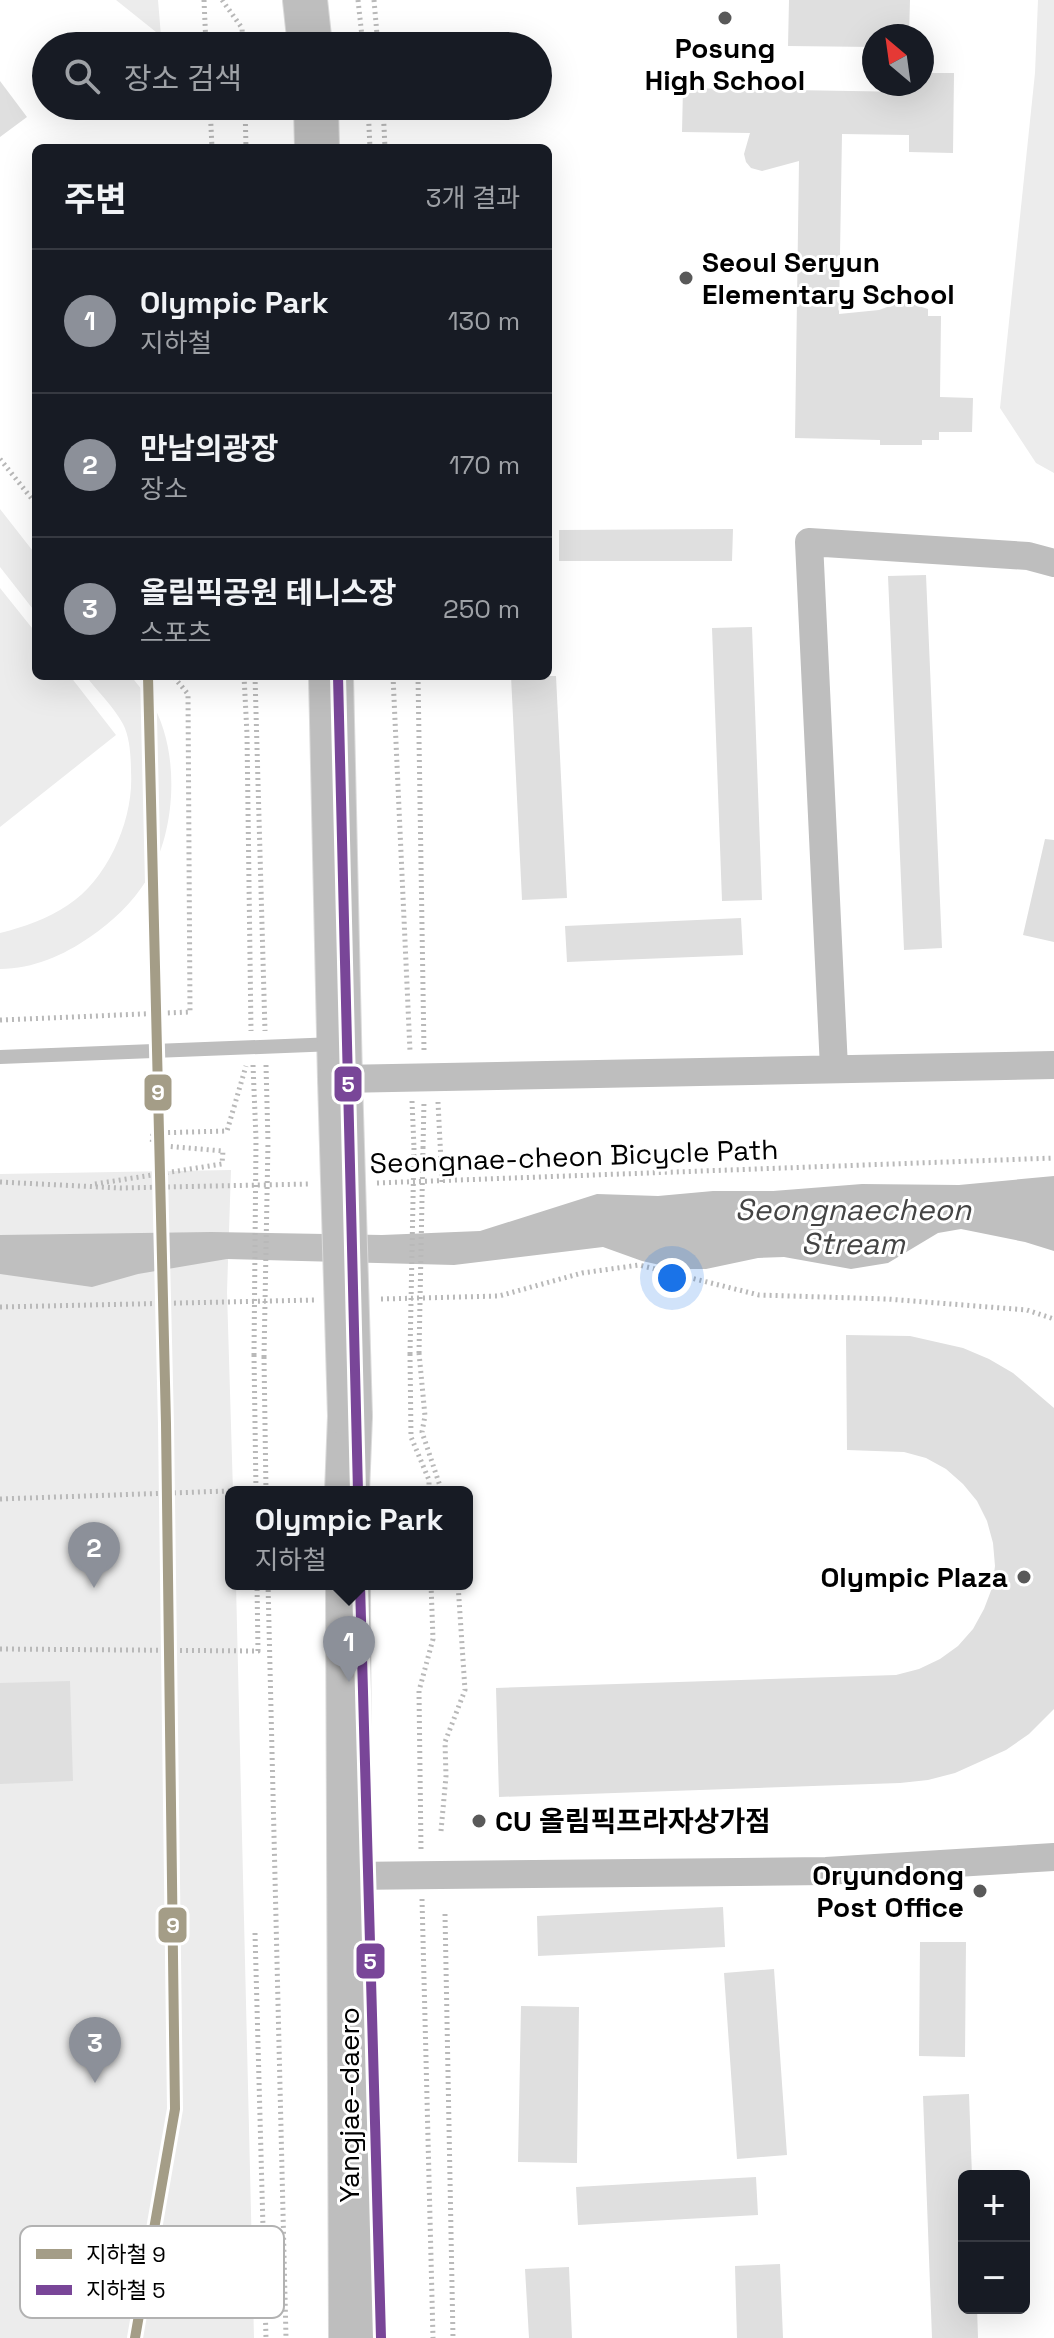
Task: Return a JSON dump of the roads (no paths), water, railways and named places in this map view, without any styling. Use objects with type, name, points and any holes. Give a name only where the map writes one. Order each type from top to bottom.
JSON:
[{"type":"main road","points":[[305,0],[308,32]]},
{"type":"main road","points":[[316,120],[317,144]]},
{"type":"main road","points":[[331,680],[350,1416],[347,1486]]},
{"type":"main road","name":"Yangjae-daero","points":[[348,1590],[351,2338]]},
{"type":"street","points":[[834,1068],[809,542],[1028,556],[1054,563]]},
{"type":"street","points":[[340,1061],[431,1077],[1054,1065]]},
{"type":"street","points":[[348,1876],[826,1871],[1054,1857]]},
{"type":"lane","points":[[0,1057],[258,1047],[340,1061]]},
{"type":"water","name":"Seongnaecheon Stream","points":[[1054,1176],[1054,1251],[961,1229],[938,1233],[888,1263],[851,1269],[784,1257],[758,1258],[706,1269],[678,1269],[642,1261],[603,1247],[454,1265],[227,1259],[138,1274],[92,1287],[0,1274],[0,1235],[211,1232],[382,1235],[480,1231],[597,1194],[658,1196],[862,1184],[959,1185]]},
{"type":"metro line","name":"9","points":[[148,680],[166,1424],[175,2109],[155,2226]]},
{"type":"metro line","name":"5","points":[[338,680],[358,1486]]},
{"type":"metro line","name":"5","points":[[360,1590],[381,2338]]},
{"type":"metro line","name":"9","points":[[135,2338],[138,2318]]},
{"type":"place","name":"Posung High School","points":[[725,18]]},
{"type":"place","name":"Seoul Seryun Elementary School","points":[[686,278]]},
{"type":"place","name":"Olympic Plaza","points":[[1024,1577]]},
{"type":"place","name":"만남의광장","points":[[94,1588]]},
{"type":"place","name":"Olympic Park","points":[[349,1682]]},
{"type":"place","name":"CU 올림픽프라자상가점","points":[[479,1821]]},
{"type":"place","name":"Oryundong Post Office","points":[[980,1891]]},
{"type":"place","name":"올림픽공원 테니스장","points":[[95,2083]]}]
